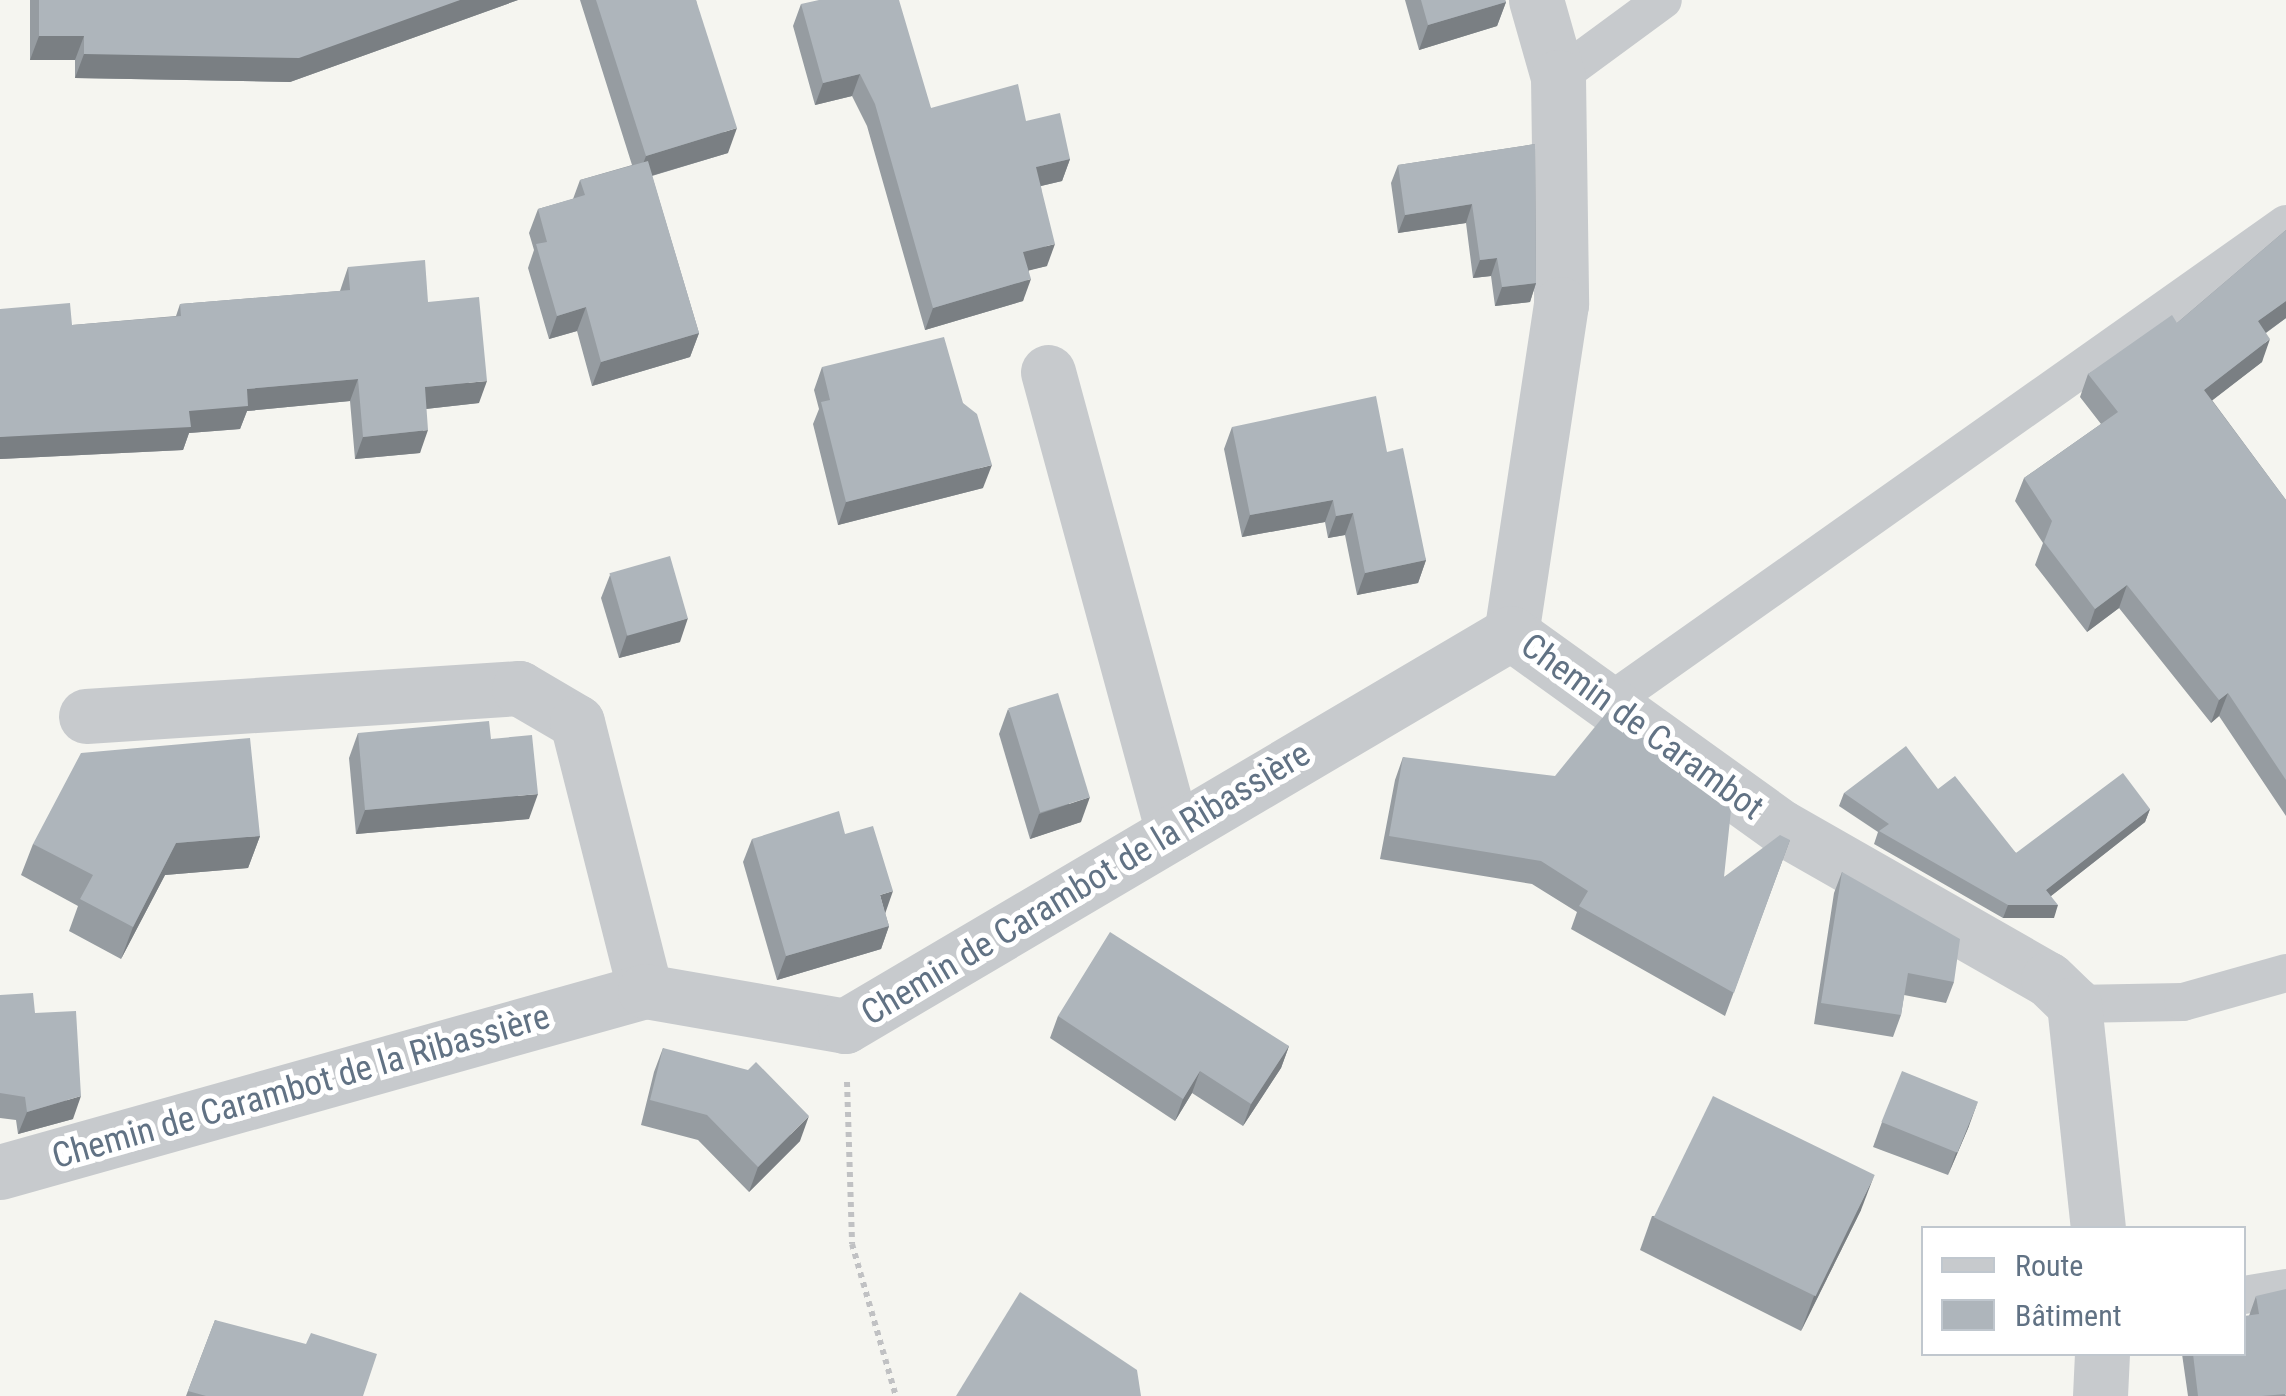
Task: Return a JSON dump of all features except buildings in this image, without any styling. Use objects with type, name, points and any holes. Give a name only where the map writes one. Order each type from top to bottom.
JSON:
[{"type":"street","name":"Chemin de Carambot","points":[[1536,0],[1558,77],[1561,304],[1511,633],[1782,827],[2048,979],[2074,1004]]},
{"type":"street","points":[[1048,372],[1173,832]]},
{"type":"street","name":"Chemin de Carambot de la Ribassière","points":[[0,1172],[646,991],[845,1026],[1511,633]]},
{"type":"street","points":[[86,716],[518,688],[577,722],[646,991]]},
{"type":"street","points":[[2074,1004],[2098,1226]]},
{"type":"street","points":[[2100,1396],[2102,1356]]},
{"type":"lane","points":[[1558,77],[1664,0]]},
{"type":"lane","points":[[1608,703],[2286,224]]},
{"type":"lane","points":[[2074,1004],[2183,1002],[2286,972]]},
{"type":"lane","points":[[2246,1294],[2286,1288]]},
{"type":"path","points":[[845,1026],[852,1244],[896,1396]]}]
